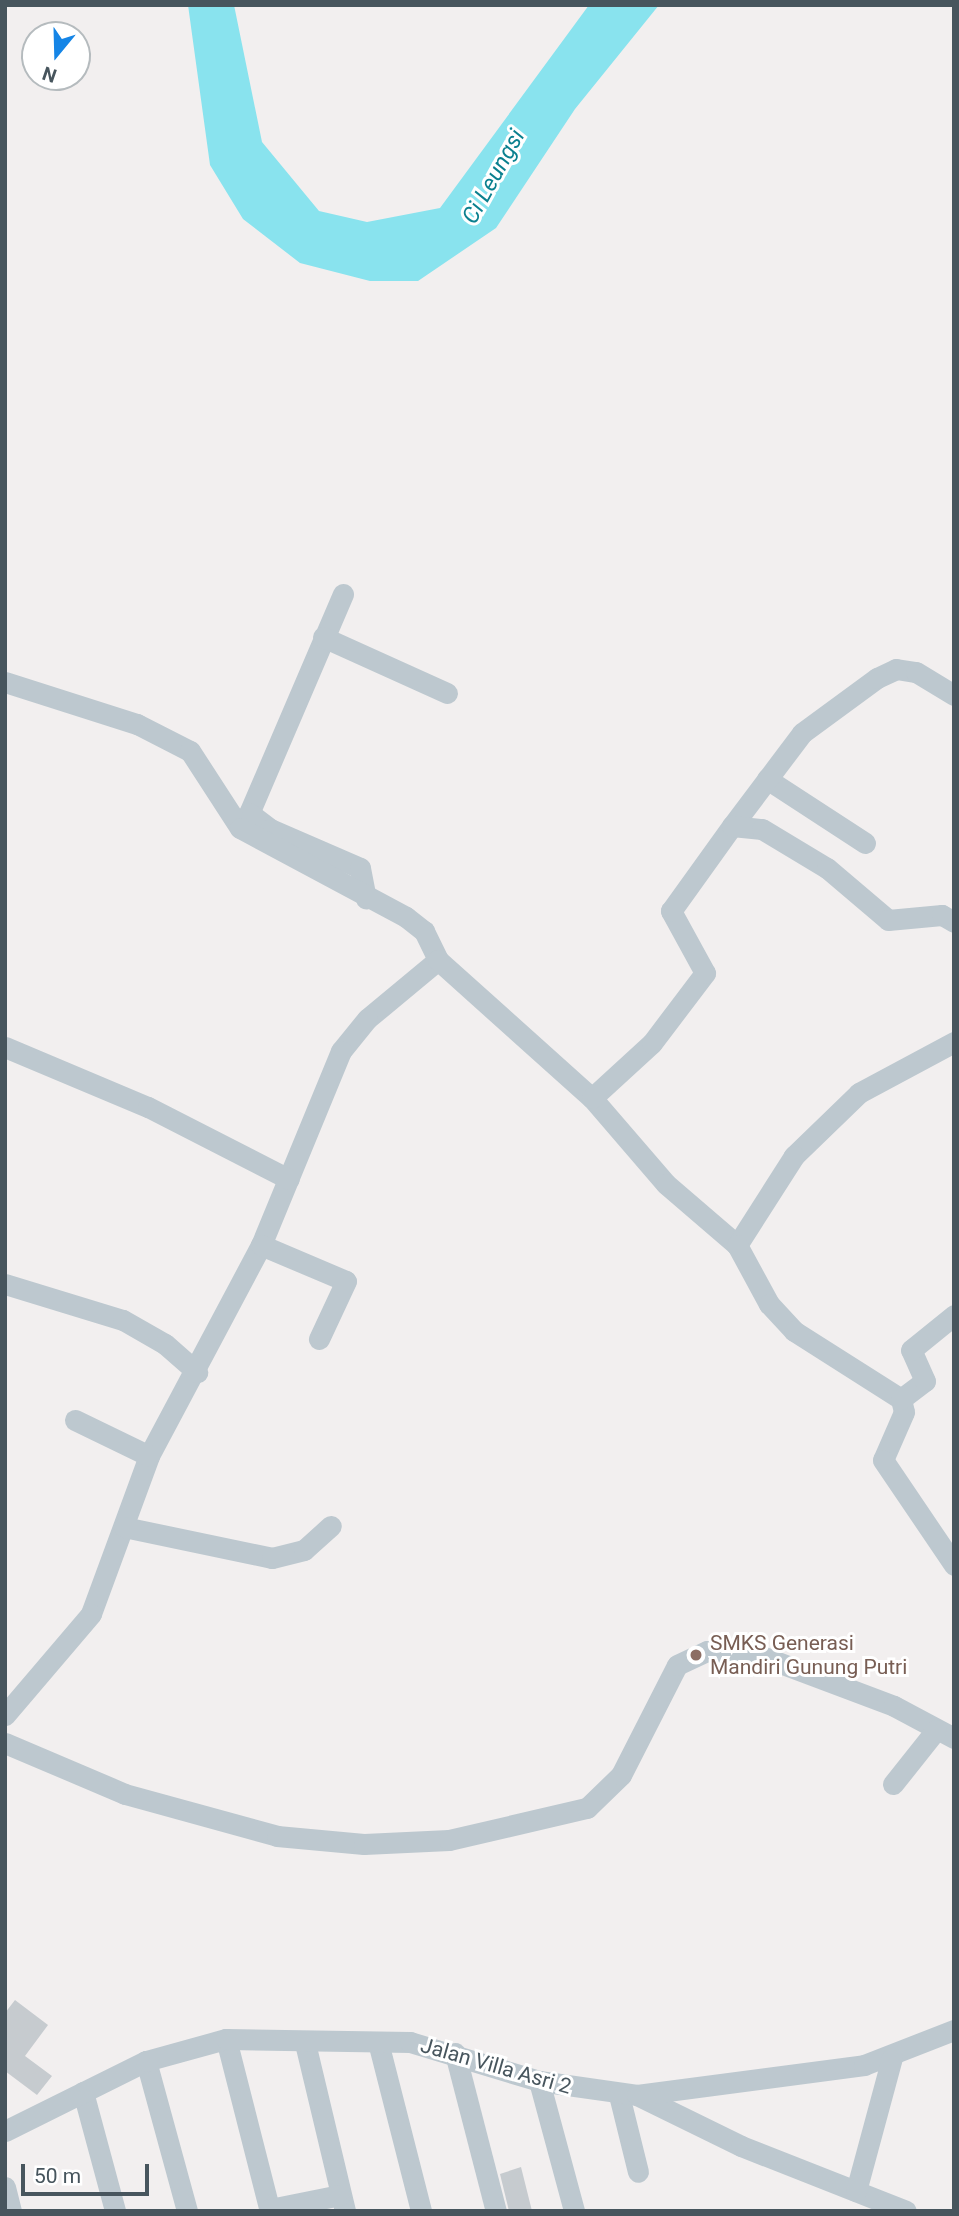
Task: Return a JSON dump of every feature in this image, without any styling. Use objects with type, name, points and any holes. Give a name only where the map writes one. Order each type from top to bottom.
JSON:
[{"type":"street","points":[[343,594],[249,813],[270,829],[360,868],[366,898]]},
{"type":"street","points":[[323,637],[447,693]]},
{"type":"street","points":[[592,1098],[652,1043],[705,973],[671,911],[802,733],[896,669],[954,695]]},
{"type":"street","points":[[5,682],[169,738],[190,751],[240,828],[424,931],[438,960],[592,1098],[666,1184],[737,1245],[769,1304],[794,1331],[901,1399],[904,1412],[887,1444],[886,1468],[954,1565]]},
{"type":"street","points":[[767,779],[865,843]]},
{"type":"street","points":[[732,826],[762,829],[827,868],[888,920],[942,915],[954,922]]},
{"type":"street","points":[[5,1714],[80,1632],[124,1527],[149,1456],[197,1372],[261,1245],[341,1051],[367,1019],[438,960]]},
{"type":"street","points":[[737,1245],[794,1156],[859,1093],[954,1042]]},
{"type":"street","points":[[5,1047],[148,1107],[289,1179]]},
{"type":"street","points":[[261,1245],[346,1281],[319,1339]]},
{"type":"street","points":[[5,1284],[122,1320],[165,1344],[197,1372]]},
{"type":"street","points":[[901,1399],[925,1381],[911,1350],[954,1315]]},
{"type":"street","points":[[75,1420],[149,1456]]},
{"type":"street","points":[[124,1527],[272,1558],[304,1550],[331,1526]]},
{"type":"street","points":[[5,1743],[125,1794],[277,1836],[364,1844],[449,1840],[587,1808],[621,1775],[677,1665],[707,1651],[756,1654],[894,1706],[945,1734],[893,1784]]},
{"type":"street","name":"Jalan Villa Asri 2","points":[[5,2131],[146,2061],[226,2039],[306,2043],[379,2042],[455,2053],[539,2081],[628,2095],[892,2059],[954,2029]]},
{"type":"street","points":[[226,2039],[270,2210],[342,2203],[306,2043]]},
{"type":"street","points":[[379,2042],[421,2211]]},
{"type":"street","points":[[455,2053],[496,2211]]},
{"type":"street","points":[[856,2191],[892,2059]]},
{"type":"street","points":[[146,2061],[187,2211]]},
{"type":"street","points":[[539,2081],[574,2211]]},
{"type":"street","points":[[83,2092],[115,2211]]},
{"type":"street","points":[[628,2095],[638,2172]]},
{"type":"street","points":[[628,2095],[906,2211]]},
{"type":"street","points":[[5,2187],[11,2211]]},
{"type":"water","name":"Ci Leungsi","points":[[188,5],[234,5],[262,142],[319,211],[367,222],[440,208],[589,5],[659,5],[575,109],[496,228],[418,281],[370,281],[300,263],[243,219],[210,165]]},
{"type":"building","points":[[15,2000],[48,2025],[25,2056],[52,2076],[37,2095],[5,2071],[5,2013]]},
{"type":"building","points":[[521,2167],[532,2211],[509,2211],[500,2174]]},
{"type":"place","name":"SMKS Generasi Mandiri Gunung Putri","points":[[696,1655]]}]
